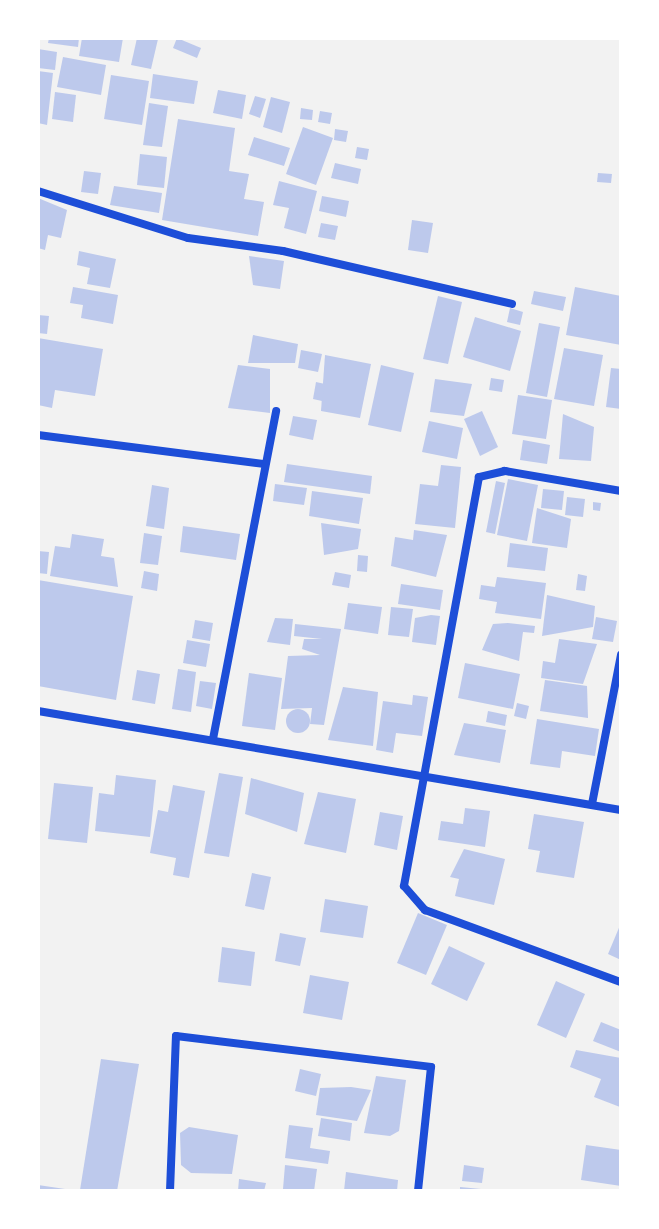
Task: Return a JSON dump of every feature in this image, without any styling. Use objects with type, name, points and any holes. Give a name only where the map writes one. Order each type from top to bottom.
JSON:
[{"type":"street","points":[[38,191],[188,238],[283,251],[512,304]]},
{"type":"street","points":[[213,739],[276,411]]},
{"type":"street","points":[[38,435],[265,464]]},
{"type":"street","points":[[621,491],[505,471],[479,477],[424,777],[407,895],[425,910],[621,982]]},
{"type":"street","points":[[592,804],[621,655]]},
{"type":"street","points":[[38,711],[621,810]]},
{"type":"street","points":[[170,1191],[176,1036],[431,1067],[418,1191]]},
{"type":"path","points":[[621,46],[621,66]]},
{"type":"building","points":[[49,38],[79,38],[78,47],[48,43]]},
{"type":"building","points":[[82,38],[123,38],[119,62],[79,56]]},
{"type":"building","points":[[137,38],[158,39],[151,69],[131,65]]},
{"type":"building","points":[[177,38],[201,48],[197,58],[173,48]]},
{"type":"building","points":[[38,49],[57,52],[55,70],[38,68]]},
{"type":"building","points":[[63,57],[106,65],[101,95],[57,87]]},
{"type":"building","points":[[38,71],[53,73],[47,125],[38,123]]},
{"type":"building","points":[[153,74],[198,81],[194,104],[150,98]]},
{"type":"building","points":[[111,75],[149,81],[142,125],[104,119]]},
{"type":"building","points":[[218,90],[246,95],[242,119],[213,113]]},
{"type":"building","points":[[55,92],[76,95],[73,122],[52,119]]},
{"type":"building","points":[[255,96],[266,99],[260,118],[249,114]]},
{"type":"building","points":[[271,97],[290,102],[282,133],[263,127]]},
{"type":"building","points":[[149,103],[168,106],[162,147],[143,145]]},
{"type":"building","points":[[301,108],[313,110],[312,120],[300,119]]},
{"type":"building","points":[[320,111],[332,113],[330,124],[318,122]]},
{"type":"building","points":[[178,119],[235,128],[229,171],[249,174],[244,199],[264,202],[258,236],[162,220]]},
{"type":"building","points":[[303,127],[333,138],[316,185],[286,174]]},
{"type":"building","points":[[335,129],[348,131],[346,142],[334,140]]},
{"type":"building","points":[[254,137],[290,148],[284,166],[248,155]]},
{"type":"building","points":[[357,147],[369,149],[367,160],[355,158]]},
{"type":"building","points":[[140,154],[167,157],[164,188],[137,185]]},
{"type":"building","points":[[335,163],[361,169],[358,184],[331,178]]},
{"type":"building","points":[[84,171],[101,173],[98,194],[81,192]]},
{"type":"building","points":[[598,173],[612,174],[611,183],[597,182]]},
{"type":"building","points":[[279,181],[317,191],[306,234],[284,228],[289,208],[273,205]]},
{"type":"building","points":[[114,186],[162,193],[159,213],[110,205]]},
{"type":"building","points":[[322,196],[349,201],[346,217],[319,211]]},
{"type":"building","points":[[38,198],[67,210],[61,238],[48,235],[45,250],[38,248]]},
{"type":"building","points":[[412,220],[433,223],[428,253],[408,250]]},
{"type":"building","points":[[321,223],[338,226],[335,240],[318,237]]},
{"type":"building","points":[[79,251],[116,259],[110,288],[87,284],[90,268],[77,265]]},
{"type":"building","points":[[249,256],[284,261],[280,289],[253,285]]},
{"type":"building","points":[[73,287],[118,295],[113,324],[81,318],[83,305],[70,303]]},
{"type":"building","points":[[575,287],[621,296],[621,345],[566,335]]},
{"type":"building","points":[[534,291],[566,297],[563,311],[531,304]]},
{"type":"building","points":[[438,296],[462,302],[448,364],[423,359]]},
{"type":"building","points":[[510,308],[523,312],[520,325],[507,322]]},
{"type":"building","points":[[38,315],[49,316],[47,334],[38,333]]},
{"type":"building","points":[[475,317],[521,331],[510,371],[463,357]]},
{"type":"building","points":[[539,323],[560,327],[547,397],[526,393]]},
{"type":"building","points":[[253,335],[298,344],[295,363],[248,363]]},
{"type":"building","points":[[38,338],[103,349],[95,396],[55,390],[52,408],[38,405]]},
{"type":"building","points":[[564,348],[603,355],[594,406],[554,399]]},
{"type":"building","points":[[301,350],[322,354],[318,372],[298,368]]},
{"type":"building","points":[[325,355],[371,364],[360,418],[321,411]]},
{"type":"building","points":[[238,365],[270,369],[270,413],[228,408]]},
{"type":"building","points":[[381,365],[414,373],[401,432],[368,425]]},
{"type":"building","points":[[611,368],[621,369],[621,409],[606,407]]},
{"type":"building","points":[[491,378],[504,380],[502,392],[489,390]]},
{"type":"building","points":[[435,379],[472,384],[464,416],[430,412]]},
{"type":"building","points":[[316,382],[325,384],[322,401],[313,399]]},
{"type":"building","points":[[518,395],[552,400],[546,439],[512,434]]},
{"type":"building","points":[[482,411],[498,447],[480,456],[464,419]]},
{"type":"building","points":[[563,414],[594,427],[591,461],[559,459]]},
{"type":"building","points":[[293,416],[317,420],[313,440],[289,435]]},
{"type":"building","points":[[429,421],[463,428],[457,459],[422,452]]},
{"type":"building","points":[[523,440],[550,445],[547,464],[520,460]]},
{"type":"building","points":[[287,464],[372,476],[370,494],[284,482]]},
{"type":"building","points":[[441,465],[461,467],[455,528],[415,524],[420,484],[438,486]]},
{"type":"building","points":[[508,479],[538,485],[527,541],[497,535]]},
{"type":"building","points":[[496,481],[505,483],[495,534],[486,532]]},
{"type":"building","points":[[275,484],[307,488],[304,505],[273,501]]},
{"type":"building","points":[[152,485],[169,488],[164,529],[146,526]]},
{"type":"building","points":[[543,489],[564,491],[562,510],[541,508]]},
{"type":"building","points":[[312,491],[363,498],[359,524],[309,516]]},
{"type":"building","points":[[567,497],[585,499],[583,517],[565,515]]},
{"type":"building","points":[[593,502],[601,503],[600,511],[593,510]]},
{"type":"building","points":[[537,508],[571,519],[567,548],[532,543]]},
{"type":"building","points":[[321,523],[361,529],[358,549],[324,555]]},
{"type":"building","points":[[183,526],[240,534],[236,560],[180,552]]},
{"type":"building","points":[[414,530],[447,535],[436,577],[391,566],[395,537],[413,540]]},
{"type":"building","points":[[144,533],[162,536],[158,565],[140,563]]},
{"type":"building","points":[[72,534],[104,539],[101,556],[114,558],[118,587],[50,576],[55,546],[70,548]]},
{"type":"building","points":[[510,543],[548,548],[545,571],[507,567]]},
{"type":"building","points":[[38,551],[49,552],[47,574],[38,573]]},
{"type":"building","points":[[358,555],[368,556],[367,572],[357,571]]},
{"type":"building","points":[[144,571],[159,574],[157,591],[141,588]]},
{"type":"building","points":[[335,572],[351,575],[349,588],[332,585]]},
{"type":"building","points":[[578,574],[587,576],[585,591],[576,590]]},
{"type":"building","points":[[497,577],[546,583],[541,619],[495,613],[497,602],[479,599],[481,585],[495,587]]},
{"type":"building","points":[[38,580],[133,596],[116,700],[38,686]]},
{"type":"building","points":[[401,584],[443,590],[440,610],[398,604]]},
{"type":"building","points":[[547,595],[595,606],[593,627],[542,636]]},
{"type":"building","points":[[348,603],[382,607],[378,634],[344,629]]},
{"type":"building","points":[[391,607],[413,609],[409,637],[388,635]]},
{"type":"building","points":[[440,616],[436,645],[412,642],[415,618]]},
{"type":"building","points":[[596,617],[617,621],[613,642],[592,639]]},
{"type":"building","points":[[275,618],[293,619],[290,645],[267,642]]},
{"type":"building","points":[[195,620],[213,623],[210,641],[192,638]]},
{"type":"building","points":[[295,624],[341,629],[324,725],[310,724],[312,708],[281,709],[288,656],[320,655],[302,649],[304,639],[322,639],[294,636]]},
{"type":"building","points":[[493,624],[535,626],[534,633],[523,632],[519,661],[482,650]]},
{"type":"building","points":[[559,639],[597,644],[583,684],[541,678],[543,661],[555,663]]},
{"type":"building","points":[[187,640],[210,644],[206,667],[183,663]]},
{"type":"building","points":[[465,663],[520,674],[513,709],[458,698]]},
{"type":"building","points":[[178,669],[196,672],[191,712],[172,709]]},
{"type":"building","points":[[137,670],[160,674],[155,704],[132,700]]},
{"type":"building","points":[[249,673],[282,678],[275,730],[242,726]]},
{"type":"building","points":[[545,680],[587,686],[588,718],[540,711]]},
{"type":"building","points":[[200,681],[216,683],[212,709],[196,706]]},
{"type":"building","points":[[343,687],[378,692],[373,746],[328,740]]},
{"type":"building","points":[[413,695],[428,697],[422,736],[396,733],[393,753],[376,750],[383,701],[412,705]]},
{"type":"building","points":[[517,703],[529,706],[526,719],[514,716]]},
{"type":"building","points":[[293,709],[303,709],[310,716],[310,726],[303,733],[293,733],[286,726],[286,716]]},
{"type":"building","points":[[488,711],[507,715],[505,726],[486,722]]},
{"type":"building","points":[[537,719],[599,729],[595,756],[562,751],[560,768],[530,764]]},
{"type":"building","points":[[464,723],[506,730],[500,763],[454,755]]},
{"type":"building","points":[[219,773],[243,777],[229,857],[204,853]]},
{"type":"building","points":[[116,775],[156,780],[150,837],[95,831],[99,793],[114,795]]},
{"type":"building","points":[[251,778],[304,793],[297,832],[245,814]]},
{"type":"building","points":[[54,783],[93,787],[87,843],[48,839]]},
{"type":"building","points":[[173,785],[205,791],[189,878],[173,875],[176,858],[150,853],[158,810],[168,812]]},
{"type":"building","points":[[318,792],[356,799],[346,853],[304,844]]},
{"type":"building","points":[[465,808],[490,811],[485,847],[438,840],[441,821],[463,824]]},
{"type":"building","points":[[380,812],[403,816],[397,850],[374,845]]},
{"type":"building","points":[[534,814],[584,822],[574,878],[536,872],[540,851],[528,849]]},
{"type":"building","points":[[464,849],[505,859],[494,905],[455,896],[459,879],[450,877]]},
{"type":"building","points":[[252,873],[271,877],[264,910],[245,906]]},
{"type":"building","points":[[325,899],[368,906],[363,938],[320,932]]},
{"type":"building","points":[[418,913],[447,925],[426,975],[397,963]]},
{"type":"building","points":[[621,923],[621,960],[608,954]]},
{"type":"building","points":[[280,933],[306,938],[300,966],[275,961]]},
{"type":"building","points":[[449,946],[485,963],[467,1001],[431,984]]},
{"type":"building","points":[[222,947],[255,952],[251,986],[218,982]]},
{"type":"building","points":[[310,975],[349,982],[342,1020],[303,1013]]},
{"type":"building","points":[[556,981],[585,994],[566,1038],[537,1025]]},
{"type":"building","points":[[601,1022],[621,1030],[621,1052],[593,1041]]},
{"type":"building","points":[[576,1050],[621,1058],[620,1107],[594,1097],[601,1079],[570,1067]]},
{"type":"building","points":[[101,1059],[139,1064],[117,1191],[80,1190]]},
{"type":"building","points":[[300,1069],[321,1074],[316,1096],[295,1091]]},
{"type":"building","points":[[376,1076],[406,1080],[399,1131],[390,1136],[364,1133]]},
{"type":"building","points":[[320,1088],[371,1090],[357,1121],[316,1115]]},
{"type":"building","points":[[321,1118],[352,1123],[350,1141],[318,1136]]},
{"type":"building","points":[[289,1125],[313,1128],[310,1148],[330,1151],[328,1164],[285,1158]]},
{"type":"building","points":[[189,1127],[238,1135],[232,1174],[191,1173],[181,1165],[180,1133]]},
{"type":"building","points":[[586,1145],[621,1150],[621,1186],[581,1180]]},
{"type":"building","points":[[285,1165],[317,1169],[314,1191],[283,1189]]},
{"type":"building","points":[[464,1165],[484,1168],[482,1183],[462,1181]]},
{"type":"building","points":[[346,1172],[398,1180],[397,1191],[344,1191]]},
{"type":"building","points":[[239,1179],[266,1183],[264,1191],[238,1191]]},
{"type":"building","points":[[38,1185],[65,1189],[38,1191]]},
{"type":"building","points":[[460,1187],[481,1189],[481,1191],[460,1191]]}]
